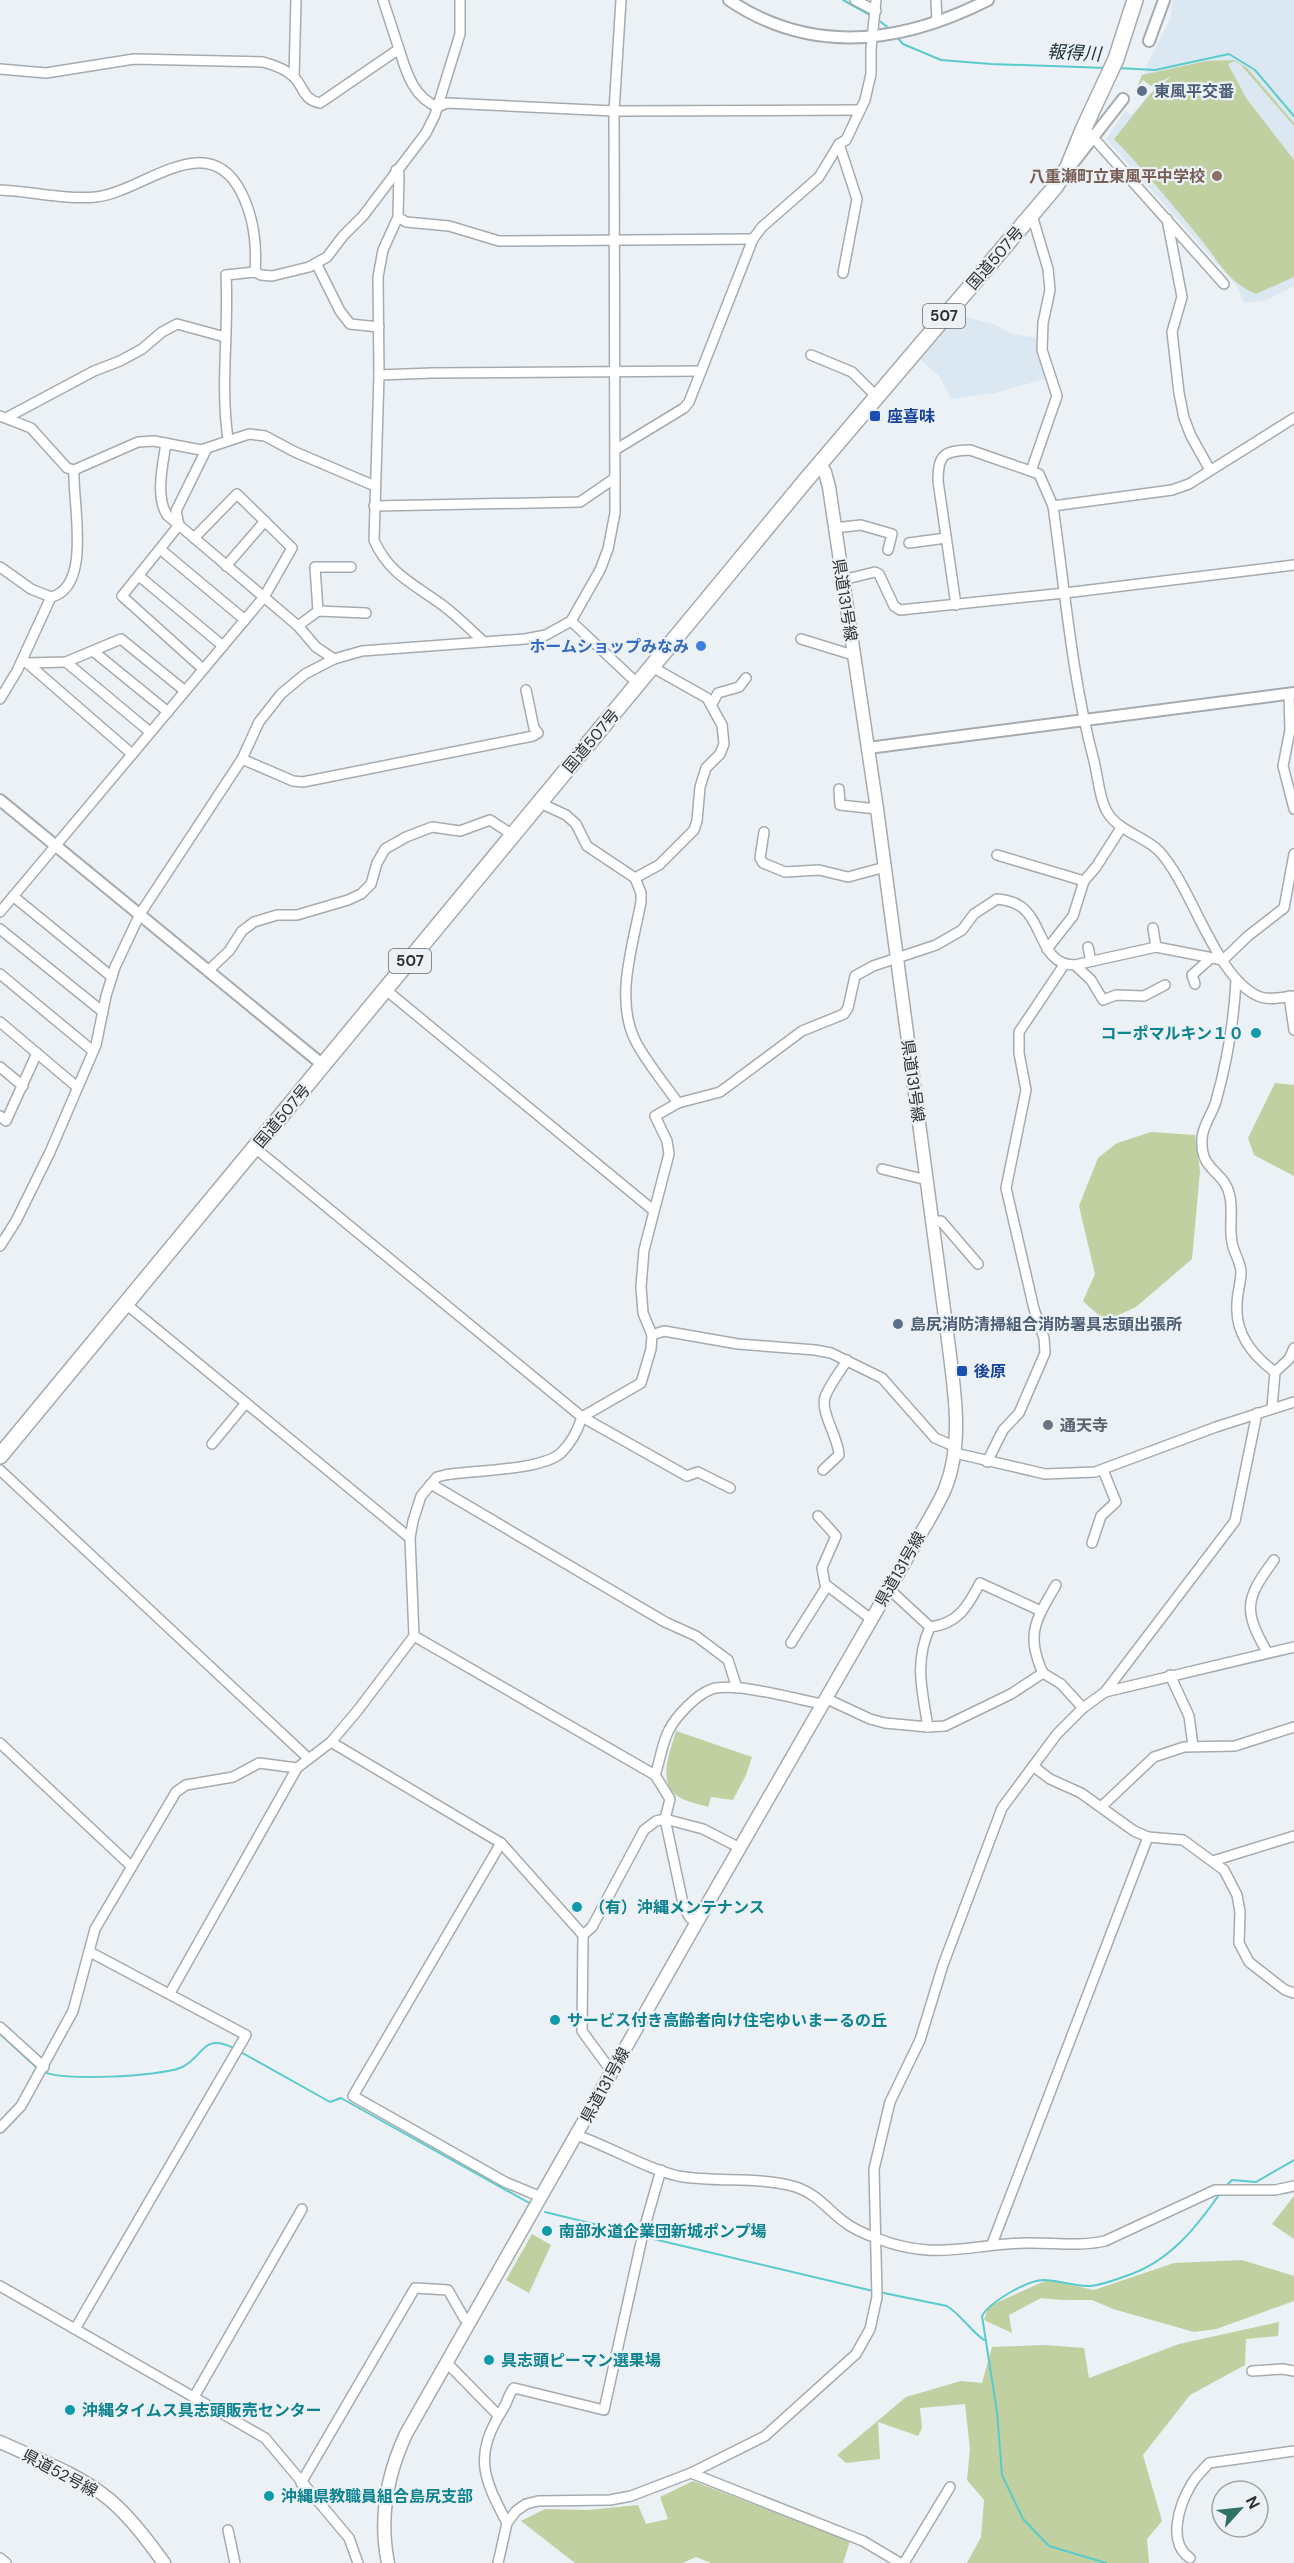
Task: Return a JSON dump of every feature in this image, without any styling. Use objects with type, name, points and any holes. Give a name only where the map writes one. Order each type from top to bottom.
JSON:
[{"type":"highway","name":"国道507号","points":[[0,1456],[877,396],[1032,215],[1068,167],[1089,133],[1135,0]]},
{"type":"main road","name":"県道131号線","points":[[388,2563],[384,2531],[385,2509],[393,2465],[406,2434],[944,1492],[956,1450],[956,1405],[877,808],[827,478],[820,465]]},
{"type":"main road","name":"県道52号線","points":[[0,2442],[76,2478],[105,2496],[128,2517],[164,2563]]},
{"type":"street","points":[[294,77],[296,0]]},
{"type":"street","points":[[383,0],[404,67],[417,92],[438,106]]},
{"type":"street","points":[[228,439],[224,412],[226,275],[255,272],[272,276],[309,267],[327,257],[343,236],[363,216],[426,133],[438,106],[460,34],[460,0]]},
{"type":"street","points":[[0,1246],[16,1221],[50,1152],[99,1037],[112,977],[140,914],[242,759],[259,722],[281,694],[305,674],[334,659],[362,651],[525,639],[546,635],[571,621],[600,570],[608,549],[615,513],[614,111],[621,0]]},
{"type":"street","points":[[729,0],[755,16],[799,31],[864,39],[915,29],[962,13],[987,0]]},
{"type":"street","points":[[855,0],[876,11]]},
{"type":"street","points":[[615,450],[684,408],[693,395],[753,239],[762,227],[819,177],[839,144],[846,141],[860,110],[872,74],[872,36],[876,0]]},
{"type":"street","points":[[936,0],[937,22]]},
{"type":"street","points":[[1149,41],[1164,0]]},
{"type":"street","points":[[0,69],[46,73],[134,59],[263,62],[277,66],[294,77],[304,95],[320,103],[399,49]]},
{"type":"street","points":[[1123,99],[1089,133],[1224,284]]},
{"type":"street","points":[[438,106],[447,103],[614,111],[860,110]]},
{"type":"street","points":[[839,144],[857,199],[843,273]]},
{"type":"street","points":[[0,190],[80,198],[98,197],[181,165],[213,164],[230,173],[247,205],[254,231],[255,272]]},
{"type":"street","points":[[396,170],[399,174],[398,217],[383,250],[378,277],[380,375],[374,540],[381,558],[398,574],[446,608],[484,642]]},
{"type":"street","points":[[1030,471],[1057,396],[1042,350],[1043,323],[1050,290],[1048,269],[1032,215]]},
{"type":"street","points":[[398,217],[406,222],[449,226],[499,241],[753,239]]},
{"type":"street","points":[[1167,219],[1182,297],[1172,332],[1179,393],[1188,427],[1210,470]]},
{"type":"street","points":[[316,263],[340,311],[350,324],[379,327]]},
{"type":"street","points":[[3,417],[94,371],[120,361],[142,349],[162,332],[177,324],[201,333],[225,337]]},
{"type":"street","points":[[812,355],[852,372],[877,396]]},
{"type":"street","points":[[380,375],[432,372],[701,371]]},
{"type":"street","points":[[3,417],[31,428],[67,468],[74,470],[138,442],[166,443],[191,449],[207,448],[228,439],[249,434],[265,436],[295,452],[375,486]]},
{"type":"street","points":[[1053,506],[1172,490],[1189,484],[1294,418]]},
{"type":"street","points":[[166,443],[162,507],[179,525],[298,626],[316,647],[334,659]]},
{"type":"street","points":[[179,525],[176,511],[207,448]]},
{"type":"street","points":[[956,605],[938,481],[938,462],[942,457],[958,450],[970,450],[1039,474],[1043,479],[1053,506],[1083,719],[1106,810],[1121,828],[1157,849],[1170,864],[1205,930],[1236,980],[1257,996],[1265,998],[1292,996],[1294,1030]]},
{"type":"street","points":[[0,567],[31,589],[51,597],[64,592],[71,581],[78,554],[74,470]]},
{"type":"street","points":[[374,506],[580,502],[615,478]]},
{"type":"street","points":[[0,912],[264,597],[292,548],[237,494],[194,538]]},
{"type":"street","points":[[226,566],[265,521]]},
{"type":"street","points":[[179,525],[123,596],[203,669]]},
{"type":"street","points":[[834,528],[861,525],[892,534],[888,550]]},
{"type":"street","points":[[909,543],[946,538]]},
{"type":"street","points":[[160,549],[245,620]]},
{"type":"street","points":[[842,580],[875,572],[879,574],[894,606],[900,610],[1065,593],[1294,564]]},
{"type":"street","points":[[318,611],[315,567],[351,567]]},
{"type":"street","points":[[139,576],[223,646]]},
{"type":"street","points":[[0,699],[24,661],[51,597]]},
{"type":"street","points":[[298,626],[318,611],[366,613]]},
{"type":"street","points":[[571,621],[638,684]]},
{"type":"street","points":[[24,661],[66,662],[121,639],[185,691]]},
{"type":"street","points":[[801,639],[853,656]]},
{"type":"street","points":[[93,651],[168,712]]},
{"type":"street","points":[[24,661],[132,754]]},
{"type":"street","points":[[66,662],[150,732]]},
{"type":"street","points":[[634,878],[659,865],[694,830],[700,787],[706,768],[720,754],[724,744],[722,725],[707,698],[652,667]]},
{"type":"street","points":[[712,704],[718,693],[739,687],[746,678]]},
{"type":"street","points":[[242,759],[293,781],[303,782],[532,736],[538,733],[534,728],[526,690]]},
{"type":"street","points":[[868,748],[1291,693],[1290,730],[1283,766],[1294,809]]},
{"type":"street","points":[[839,789],[840,805],[877,808]]},
{"type":"street","points":[[0,800],[323,1065]]},
{"type":"street","points":[[540,803],[566,815],[576,824],[587,846],[634,878],[641,893],[629,971],[627,1001],[629,1023],[636,1042],[678,1103]]},
{"type":"street","points":[[208,971],[229,951],[242,931],[254,922],[278,915],[297,915],[361,894],[371,884],[377,863],[385,849],[406,837],[432,827],[460,831],[490,820],[513,835]]},
{"type":"street","points":[[1047,949],[1073,916],[1084,881],[1096,867],[1121,828]]},
{"type":"street","points":[[764,832],[760,858],[764,864],[785,872],[819,870],[848,877],[885,867]]},
{"type":"street","points":[[997,855],[1084,881]]},
{"type":"street","points":[[1223,960],[1248,936],[1284,908],[1294,855]]},
{"type":"street","points":[[13,896],[112,977]]},
{"type":"street","points":[[170,1993],[297,1768],[331,1742],[414,1635],[410,1538],[421,1496],[437,1478],[445,1475],[530,1464],[560,1454],[578,1431],[582,1417],[641,1383],[651,1350],[652,1335],[643,1313],[641,1287],[644,1250],[669,1154],[668,1141],[655,1116],[678,1103],[720,1092],[802,1031],[844,1014],[855,976],[873,966],[936,945],[962,930],[975,914],[997,899],[1022,906],[1036,926],[1047,949],[1064,965],[1075,965],[1156,947],[1223,960]]},
{"type":"street","points":[[1153,928],[1156,947]]},
{"type":"street","points":[[0,929],[103,1012]]},
{"type":"street","points":[[1088,947],[1091,961]]},
{"type":"street","points":[[1195,984],[1192,975],[1211,958]]},
{"type":"street","points":[[987,1462],[1003,1430],[1019,1413],[1045,1353],[1044,1338],[1034,1309],[1006,1188],[1026,1090],[1019,1053],[1019,1032],[1064,965]]},
{"type":"street","points":[[1075,965],[1091,980],[1103,1000],[1116,995],[1144,996],[1165,985]]},
{"type":"street","points":[[0,974],[93,1051]]},
{"type":"street","points":[[1236,980],[1233,1017],[1219,1092],[1202,1137],[1203,1156],[1206,1164],[1226,1182],[1231,1198],[1232,1246],[1241,1270],[1236,1305],[1239,1329],[1260,1361],[1275,1372]]},
{"type":"street","points":[[386,990],[653,1210]]},
{"type":"street","points":[[1108,1000],[1109,1011]]},
{"type":"street","points":[[0,1022],[77,1086]]},
{"type":"street","points":[[0,1116],[6,1121],[37,1053]]},
{"type":"street","points":[[0,1067],[23,1086]]},
{"type":"street","points":[[255,1148],[582,1417],[687,1476],[698,1472],[730,1488]]},
{"type":"street","points":[[882,1169],[927,1180]]},
{"type":"street","points":[[933,1221],[941,1221],[978,1264]]},
{"type":"street","points":[[126,1304],[410,1538]]},
{"type":"street","points":[[652,1335],[664,1331],[738,1344],[815,1350],[847,1360],[871,1371],[887,1383],[935,1438],[956,1450],[987,1462],[1045,1474],[1075,1474],[1102,1470],[1257,1413],[1294,1402]]},
{"type":"street","points":[[1272,1408],[1275,1372],[1289,1359],[1294,1348]]},
{"type":"street","points":[[823,1470],[839,1455],[839,1448],[826,1410],[825,1397],[847,1360]]},
{"type":"street","points":[[212,1444],[246,1403]]},
{"type":"street","points":[[498,2563],[507,2523],[516,2511],[538,2501],[621,2498],[662,2486],[691,2473],[765,2436],[856,2354],[870,2329],[875,2310],[874,2169],[890,2102],[920,2040],[943,1965],[995,1823],[1002,1808],[1057,1734],[1083,1708],[1105,1692],[1235,1521],[1257,1413]]},
{"type":"street","points":[[0,1470],[308,1758]]},
{"type":"street","points":[[1092,1543],[1101,1516],[1116,1502],[1102,1470]]},
{"type":"street","points":[[431,1484],[665,1622],[696,1636],[728,1660],[737,1688]]},
{"type":"street","points":[[818,1515],[836,1536],[822,1568],[827,1586],[871,1619]]},
{"type":"street","points":[[1267,1652],[1252,1624],[1251,1604],[1256,1584],[1274,1560]]},
{"type":"street","points":[[930,1627],[946,1624],[961,1615],[980,1583],[1041,1611]]},
{"type":"street","points":[[1056,1585],[1041,1611],[1032,1642],[1034,1653],[1043,1673],[1061,1684],[1083,1708]]},
{"type":"street","points":[[791,1643],[827,1586]]},
{"type":"street","points":[[889,1589],[930,1627]]},
{"type":"street","points":[[928,1727],[920,1673],[922,1649],[930,1627]]},
{"type":"street","points":[[414,1635],[656,1775],[670,1800],[665,1819],[684,1908],[690,1918],[697,1922]]},
{"type":"street","points":[[1105,1692],[1294,1647]]},
{"type":"street","points":[[656,1775],[668,1731],[702,1694],[713,1689],[737,1688],[824,1701],[870,1719],[928,1727],[945,1726],[957,1721],[1011,1694],[1043,1673]]},
{"type":"street","points":[[1170,1676],[1189,1716],[1193,1746]]},
{"type":"street","points":[[1101,1807],[1154,1757],[1193,1746],[1235,1746],[1294,1727]]},
{"type":"street","points":[[331,1742],[501,1843],[583,1935],[582,2031],[612,2072]]},
{"type":"street","points":[[0,1743],[131,1866]]},
{"type":"street","points":[[0,2128],[21,2106],[73,2012],[95,1929],[176,1792],[186,1785],[233,1776],[259,1763],[297,1768]]},
{"type":"street","points":[[1034,1766],[1050,1779],[1081,1793],[1134,1831],[1148,1837],[1183,1840],[1224,1870],[1237,1895],[1240,1912],[1239,1943],[1249,1962],[1285,1990],[1294,1993]]},
{"type":"street","points":[[583,1935],[592,1927],[644,1830],[656,1821],[665,1819],[703,1829],[740,1848]]},
{"type":"street","points":[[1213,1861],[1294,1836]]},
{"type":"street","points":[[992,2244],[1148,1837]]},
{"type":"street","points":[[501,1843],[353,2096],[505,2182],[541,2197]]},
{"type":"street","points":[[75,2329],[246,2035],[90,1952]]},
{"type":"street","points":[[0,2027],[44,2067]]},
{"type":"street","points":[[576,2135],[661,2170],[683,2176],[771,2182],[795,2187],[816,2197],[854,2229],[907,2249],[929,2252],[957,2251],[992,2244],[1042,2242],[1088,2245],[1106,2241],[1215,2190],[1275,2190],[1294,2186]]},
{"type":"street","points":[[507,2523],[489,2490],[483,2460],[498,2415],[514,2388],[603,2410],[644,2229],[661,2170]]},
{"type":"street","points":[[194,2397],[302,2209]]},
{"type":"street","points":[[0,2286],[266,2438],[301,2483],[349,2538],[358,2563]]},
{"type":"street","points":[[301,2483],[415,2288],[448,2290],[464,2318],[470,2322]]},
{"type":"street","points":[[447,2363],[498,2415]]},
{"type":"street","points":[[1252,2371],[1283,2369],[1294,2371]]},
{"type":"street","points":[[1191,2558],[1184,2554],[1176,2533],[1190,2485],[1209,2463],[1294,2451]]},
{"type":"street","points":[[691,2473],[863,2541],[902,2563],[950,2487]]},
{"type":"street","points":[[228,2530],[235,2563]]},
{"type":"street","points":[[0,2558],[6,2563]]},
{"type":"shaded area","name":"八重瀬町立東風平中学校","points":[[1172,0],[1294,0],[1294,286],[1267,300],[1244,303],[1237,286],[1106,139],[1125,111],[1131,115],[1154,89],[1143,79],[1146,66],[1171,18]]},
{"type":"shaded area","points":[[956,315],[994,324],[1011,334],[1036,338],[1037,354],[1045,379],[995,393],[951,399],[939,376],[920,359]]},
{"type":"green space","name":"八重瀬町立東風平中学校","points":[[1234,60],[1247,68],[1294,123],[1294,126],[1241,65],[1234,61],[1228,64],[1246,98],[1294,160],[1294,277],[1256,294],[1237,283],[1223,269],[1168,199],[1114,139],[1150,94],[1172,76],[1151,86],[1143,80],[1136,90],[1142,75],[1206,61]]},
{"type":"green space","points":[[1275,1083],[1294,1085],[1294,1176],[1254,1155],[1248,1138]]},
{"type":"green space","points":[[1151,1132],[1195,1135],[1200,1171],[1192,1259],[1136,1307],[1105,1321],[1083,1301],[1095,1274],[1079,1206],[1098,1158],[1117,1143]]},
{"type":"green space","points":[[676,1731],[752,1757],[733,1800],[711,1797],[708,1807],[683,1799],[670,1788],[666,1773]]},
{"type":"green space","points":[[1294,2196],[1294,2239],[1272,2224]]},
{"type":"green space","points":[[532,2234],[551,2245],[529,2293],[506,2280]]},
{"type":"green space","points":[[1242,2260],[1294,2276],[1294,2301],[1216,2329],[1194,2332],[1113,2309],[1092,2300],[1041,2298],[1009,2315],[1012,2333],[984,2320],[989,2306],[1047,2280],[1094,2290],[1174,2263]]},
{"type":"green space","points":[[1279,2322],[1278,2336],[1246,2339],[1245,2365],[1190,2395],[1143,2455],[1162,2521],[1147,2539],[1149,2563],[967,2563],[981,2537],[984,2500],[967,2480],[970,2449],[965,2404],[920,2408],[922,2428],[918,2436],[878,2422],[880,2459],[846,2463],[837,2455],[906,2397],[961,2381],[982,2383],[992,2347],[1044,2345],[1084,2348],[1089,2378],[1179,2344]]},
{"type":"green space","points":[[693,2481],[850,2541],[843,2563],[711,2563],[696,2557],[683,2563],[575,2563],[521,2521],[545,2509],[588,2510],[638,2505],[646,2524],[668,2519],[660,2497]]},
{"type":"waterway","name":"報得川","points":[[843,0],[872,16]]},
{"type":"waterway","name":"報得川","points":[[877,19],[891,30]]},
{"type":"waterway","name":"報得川","points":[[897,37],[903,44],[941,60],[1107,68]]},
{"type":"waterway","name":"報得川","points":[[1118,68],[1155,70],[1229,54],[1255,70],[1294,116]]},
{"type":"waterway","points":[[0,2034],[37,2068]]},
{"type":"waterway","points":[[42,2071],[88,2077],[169,2071],[188,2064],[209,2045],[215,2043],[234,2048]]},
{"type":"waterway","points":[[239,2051],[330,2102],[341,2098],[531,2204]]},
{"type":"waterway","points":[[1224,2188],[1232,2180],[1256,2182],[1294,2160]]},
{"type":"waterway","points":[[1106,2563],[1049,2546],[1023,2519],[1002,2475],[997,2412],[982,2316],[1001,2298],[1037,2281],[1050,2280],[1090,2286],[1113,2281],[1141,2270],[1168,2253],[1180,2242],[1221,2192]]},
{"type":"waterway","points":[[545,2212],[639,2235]]},
{"type":"waterway","points":[[645,2237],[873,2291]]},
{"type":"waterway","points":[[879,2292],[947,2306],[984,2340]]},
{"type":"place","name":"東風平交番","points":[[1142,91]]},
{"type":"place","name":"八重瀬町立東風平中学校","points":[[1217,176]]},
{"type":"place","name":"座喜味","points":[[875,416]]},
{"type":"place","name":"ホームショップみなみ","points":[[701,646]]},
{"type":"place","name":"コーポマルキン１０","points":[[1256,1033]]},
{"type":"place","name":"島尻消防清掃組合消防署具志頭出張所","points":[[898,1324]]},
{"type":"place","name":"後原","points":[[962,1371]]},
{"type":"place","name":"通天寺","points":[[1048,1425]]},
{"type":"place","name":"（有）沖縄メンテナンス","points":[[577,1907]]},
{"type":"place","name":"サービス付き高齢者向け住宅ゆいまーるの丘","points":[[555,2020]]},
{"type":"place","name":"南部水道企業団新城ポンプ場","points":[[547,2231]]},
{"type":"place","name":"具志頭ピーマン選果場","points":[[489,2360]]},
{"type":"place","name":"沖縄タイムス具志頭販売センター","points":[[70,2410]]},
{"type":"place","name":"沖縄県教職員組合島尻支部","points":[[269,2496]]}]
